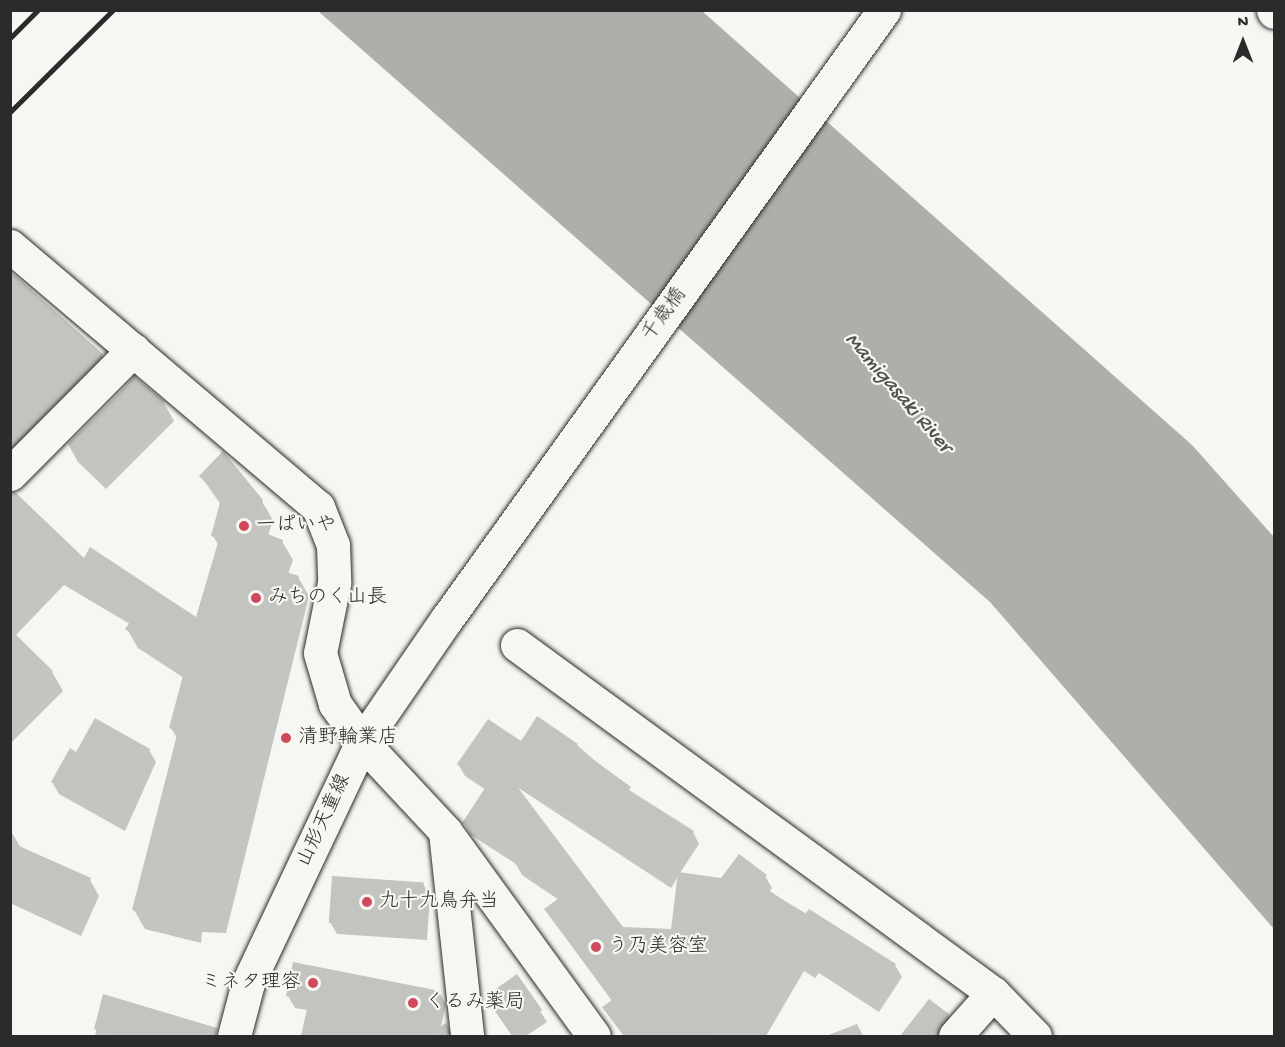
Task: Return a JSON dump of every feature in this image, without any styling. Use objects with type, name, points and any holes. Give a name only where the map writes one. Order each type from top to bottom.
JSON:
[{"type":"street","name":"千歳橋","points":[[446,620],[884,10]]},
{"type":"street","points":[[10,246],[318,507],[333,545],[334,583],[320,653],[335,704],[362,742],[445,831],[594,1036]]},
{"type":"street","points":[[10,474],[133,350]]},
{"type":"street","name":"山形天童線","points":[[234,1036],[248,983],[362,742],[446,620]]},
{"type":"street","points":[[517,645],[993,993],[1035,1036]]},
{"type":"street","points":[[445,831],[467,1036]]},
{"type":"street","points":[[955,1036],[993,993]]},
{"type":"water","name":"Mamigasaki River","points":[[318,11],[702,11],[1192,445],[1274,537],[1274,929],[990,602]]},
{"type":"building","points":[[10,271],[103,354],[40,417],[36,414],[10,439]]},
{"type":"building","points":[[134,376],[165,402],[103,475],[72,450]]},
{"type":"building","points":[[223,451],[263,500],[254,529],[283,540],[273,568],[299,576],[216,915],[192,913],[191,925],[132,910],[178,731],[169,728],[185,668],[125,629],[135,615],[52,567],[10,610],[10,492],[15,492],[84,558],[90,547],[196,617],[219,539],[211,536],[221,499],[199,476]]},
{"type":"building","points":[[10,629],[53,671],[10,715]]},
{"type":"building","points":[[537,716],[578,744],[576,747],[631,787],[629,790],[694,831],[664,877],[510,777],[623,927],[671,929],[678,872],[721,878],[739,854],[767,875],[759,884],[805,914],[809,909],[896,964],[872,1001],[812,962],[808,967],[797,960],[765,1014],[653,948],[717,1036],[624,1036],[602,1007],[612,1000],[544,909],[562,896],[514,863],[517,858],[462,823],[487,785],[457,764],[488,719],[521,741]]},
{"type":"building","points":[[95,718],[150,749],[118,820],[51,782],[70,748],[76,752]]},
{"type":"building","points":[[10,842],[91,878],[72,920],[10,892]]},
{"type":"building","points":[[332,876],[424,882],[420,929],[329,923]]},
{"type":"building","points":[[293,962],[440,991],[430,1036],[301,1036],[309,1000],[286,996]]},
{"type":"building","points":[[517,974],[542,1010],[510,1032],[485,996]]},
{"type":"building","points":[[103,994],[217,1028],[216,1036],[121,1036],[94,1029]]},
{"type":"building","points":[[929,999],[949,1014],[937,1036],[900,1036]]},
{"type":"railway","points":[[10,38],[38,10]]},
{"type":"railway","points":[[10,112],[113,10]]},
{"type":"place","name":"一ぱいや","points":[[244,526]]},
{"type":"place","name":"みちのく山長","points":[[256,598]]},
{"type":"place","name":"清野輪業店","points":[[286,738]]},
{"type":"place","name":"九十九鳥弁当","points":[[367,902]]},
{"type":"place","name":"う乃美容室","points":[[596,947]]},
{"type":"place","name":"ミネタ理容","points":[[313,983]]},
{"type":"place","name":"くるみ薬局","points":[[413,1003]]}]
